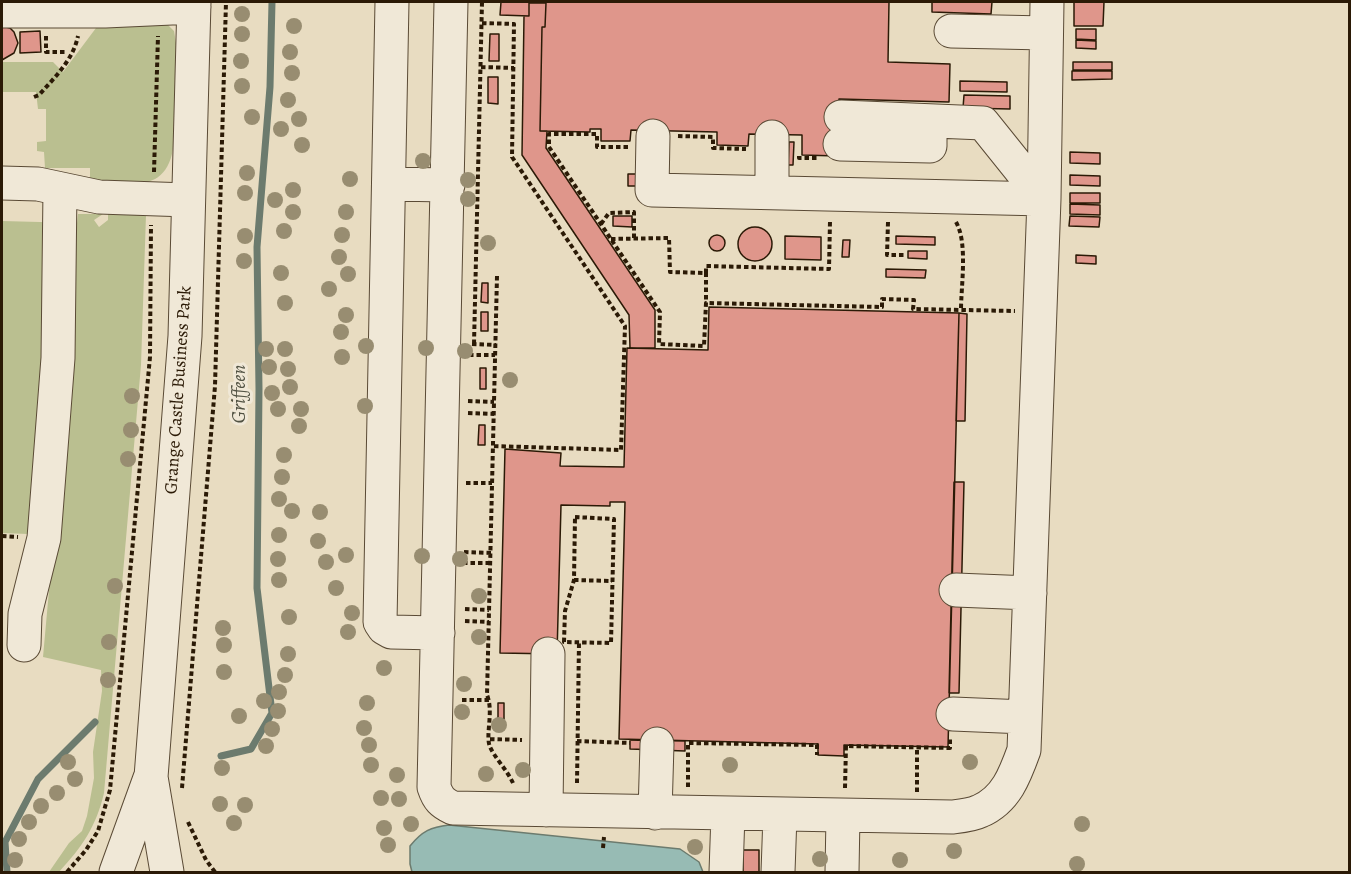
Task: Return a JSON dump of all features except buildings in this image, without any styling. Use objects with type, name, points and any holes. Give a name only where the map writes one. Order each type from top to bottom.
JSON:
[{"type":"street","points":[[392,2],[380,622],[391,632],[438,633]]},
{"type":"street","points":[[451,2],[434,787],[443,804],[453,808],[780,815],[844,805],[952,818],[980,812],[1001,797],[1014,777],[1024,750],[1044,199],[1046,17],[951,31]]},
{"type":"street","points":[[2,11],[80,10],[194,4]]},
{"type":"street","name":"Grange Castle Business Park","points":[[167,873],[151,777],[185,336],[194,4]]},
{"type":"street","points":[[833,140],[930,121],[983,123],[1044,199]]},
{"type":"street","points":[[653,136],[652,190],[1044,199]]},
{"type":"street","points":[[772,137],[772,192]]},
{"type":"street","points":[[2,183],[38,184],[99,197],[188,200]]},
{"type":"street","points":[[389,184],[448,185]]},
{"type":"street","points":[[17,624],[44,538],[58,358],[60,189]]},
{"type":"street","points":[[956,590],[1030,593]]},
{"type":"street","points":[[546,810],[548,654]]},
{"type":"street","points":[[953,715],[1025,708]]},
{"type":"street","points":[[655,813],[657,744]]},
{"type":"street","name":"Grange Castle Business Park","points":[[116,873],[151,777]]},
{"type":"street","points":[[842,873],[844,805]]},
{"type":"street","points":[[726,873],[728,814]]},
{"type":"street","points":[[778,873],[780,815]]},
{"type":"street","points":[[130,873],[138,873]]},
{"type":"path","points":[[182,789],[215,386],[226,2]]},
{"type":"path","points":[[474,344],[482,2]]},
{"type":"path","points":[[34,97],[39,95],[67,63],[76,45],[80,29],[80,10]]},
{"type":"path","points":[[482,23],[514,24],[512,157],[625,326],[621,450],[493,446]]},
{"type":"path","points":[[154,182],[158,26]]},
{"type":"path","points":[[481,67],[514,68]]},
{"type":"path","points":[[831,194],[829,269],[706,266],[704,346],[659,344],[660,312],[549,147],[549,134],[597,134],[597,147],[635,147],[635,136],[653,136],[713,137],[713,148],[751,149],[751,136],[800,137],[799,158],[833,140]]},
{"type":"path","points":[[873,195],[872,212],[888,213],[887,255],[906,255]]},
{"type":"path","points":[[601,224],[609,213],[634,212],[634,239]]},
{"type":"path","points":[[952,219],[957,224],[962,237],[961,310]]},
{"type":"path","points":[[67,873],[98,831],[110,790],[150,357],[151,223]]},
{"type":"path","points":[[611,239],[669,238],[670,272],[706,273]]},
{"type":"path","points":[[497,276],[487,695],[491,704],[489,746],[506,770],[515,793],[546,810],[579,642]]},
{"type":"path","points":[[706,303],[882,307],[882,299],[892,299],[914,300],[913,309],[1040,312]]},
{"type":"path","points":[[575,518],[614,519],[612,581],[611,643],[564,642],[565,611],[574,580],[575,518]]},
{"type":"path","points":[[574,580],[612,581]]},
{"type":"path","points":[[844,805],[846,746],[950,748],[953,715]]},
{"type":"path","points":[[688,791],[688,743],[817,746],[817,755]]},
{"type":"path","points":[[916,796],[917,747]]},
{"type":"path","points":[[186,818],[192,834],[215,873]]},
{"type":"green space","points":[[102,20],[163,20],[174,31],[176,43],[173,149],[169,164],[162,174],[142,183],[90,180],[90,168],[45,168],[44,152],[37,151],[37,142],[46,141],[46,109],[38,109],[36,92],[2,92],[2,62],[53,62],[63,72]]},
{"type":"green space","points":[[78,214],[103,214],[94,220],[99,227],[108,220],[108,214],[146,215],[141,365],[104,793],[97,816],[75,854],[59,872],[49,872],[69,843],[82,831],[87,816],[94,778],[93,752],[102,691],[101,670],[43,657],[54,535],[2,533],[2,221],[77,223]]},
{"type":"water","points":[[449,825],[680,849],[699,862],[703,872],[412,872],[410,846],[427,831]]},
{"type":"waterway","name":"Griffeen","points":[[221,756],[251,749],[272,713],[257,588],[259,389],[257,247],[270,87],[272,2]]},
{"type":"waterway","name":"Griffeen","points":[[7,872],[5,842],[38,779],[95,722]]}]
